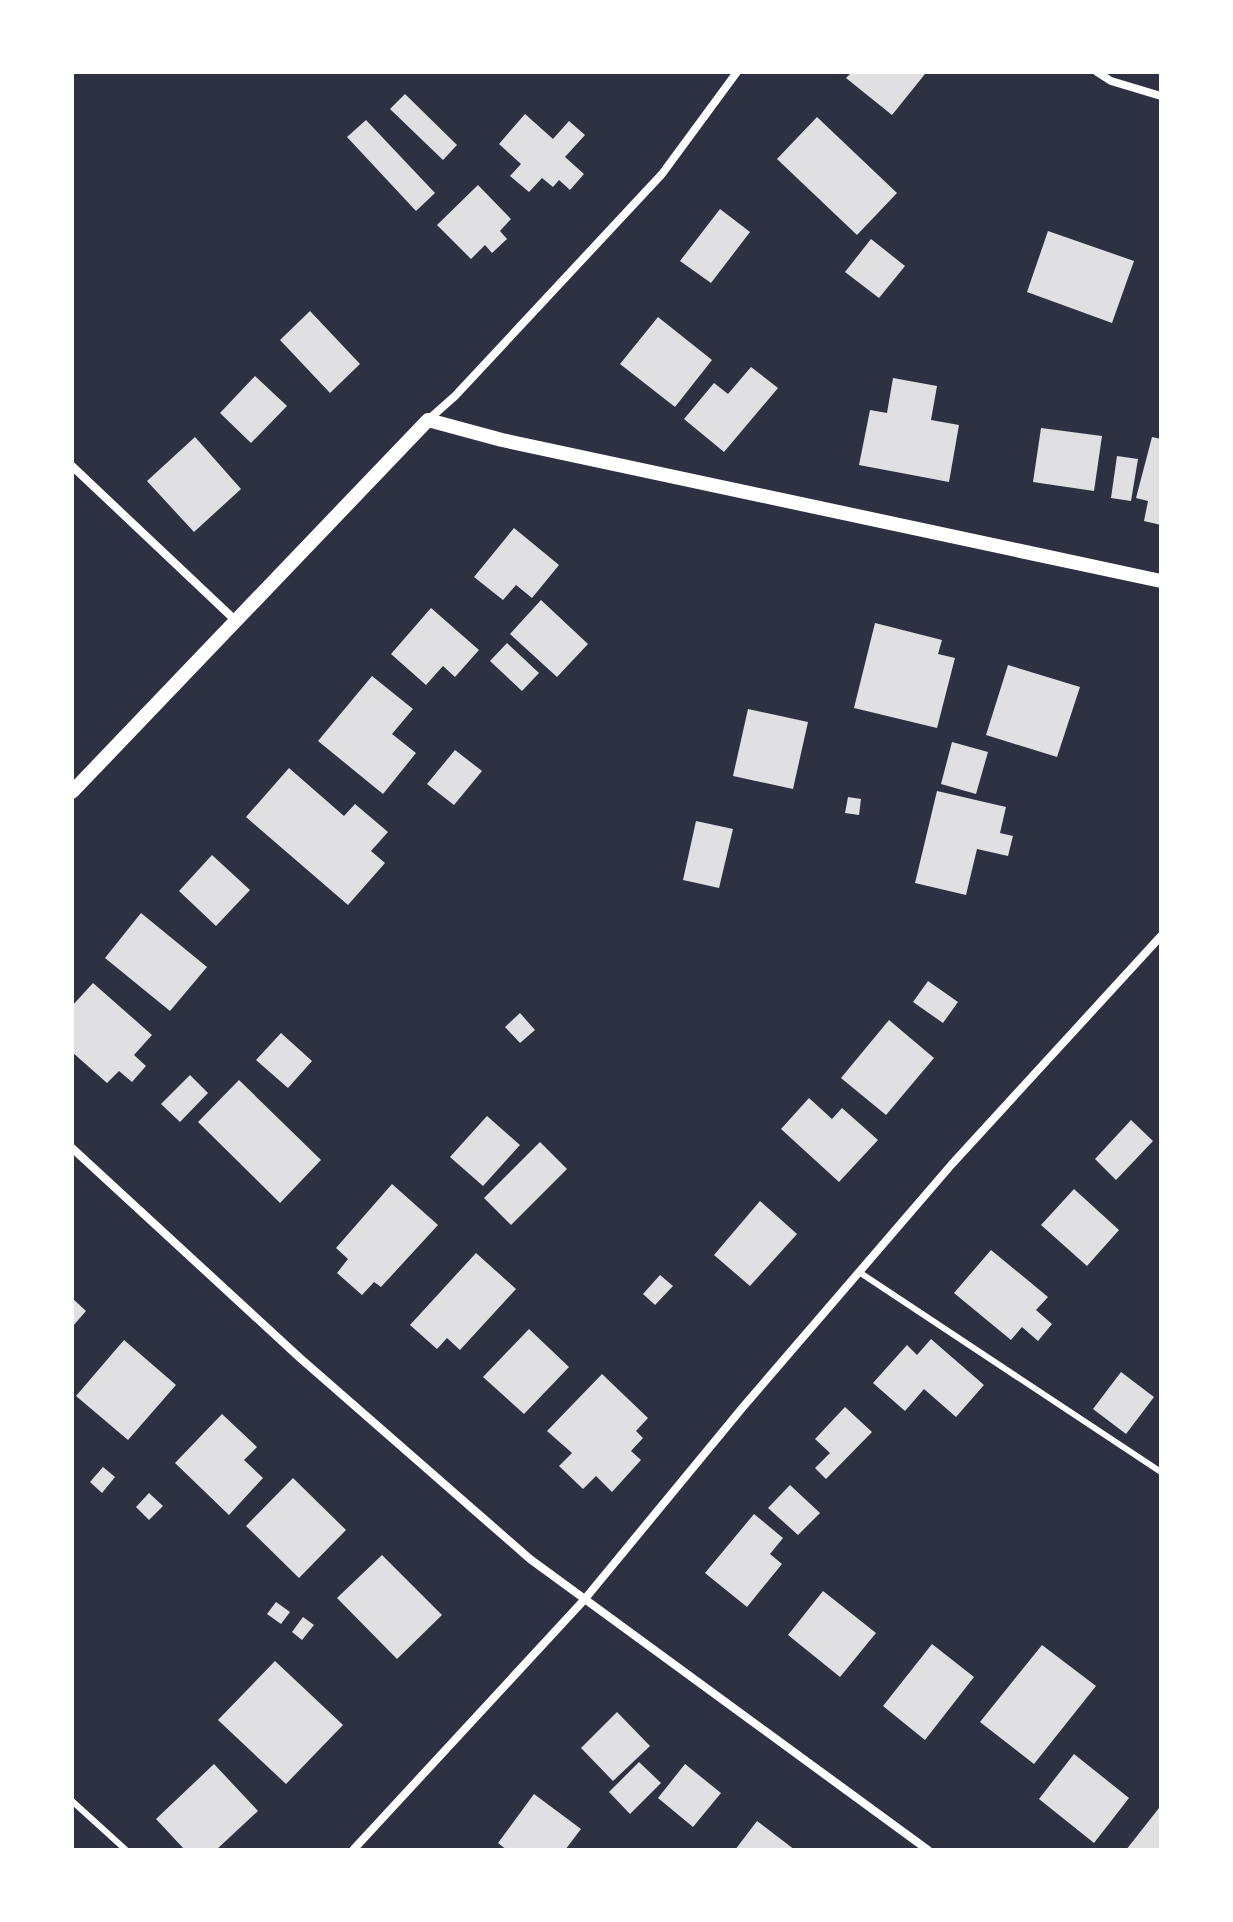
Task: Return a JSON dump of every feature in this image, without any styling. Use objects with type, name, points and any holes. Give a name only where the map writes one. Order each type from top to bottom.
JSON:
[{"type":"street","points":[[72,792],[428,420],[455,396],[662,174],[737,72]]},
{"type":"street","points":[[1097,72],[1111,81],[1161,96]]},
{"type":"street","points":[[428,420],[502,440],[1161,581]]},
{"type":"street","points":[[72,466],[236,621]]},
{"type":"street","points":[[353,1850],[584,1600],[952,1164],[1161,936]]},
{"type":"street","points":[[72,1148],[441,1484],[584,1600],[928,1850]]},
{"type":"lane","points":[[859,1272],[1161,1472]]},
{"type":"lane","points":[[72,1801],[126,1850]]},
{"type":"building","points":[[852,72],[925,74],[892,115],[846,78]]},
{"type":"building","points":[[405,94],[457,145],[443,160],[390,109]]},
{"type":"building","points":[[525,114],[553,139],[569,121],[585,135],[565,157],[584,174],[570,190],[559,180],[553,187],[542,178],[529,192],[510,176],[521,164],[499,144]]},
{"type":"building","points":[[817,117],[897,193],[857,235],[777,159]]},
{"type":"building","points":[[366,120],[435,193],[416,211],[347,137]]},
{"type":"building","points":[[478,185],[511,219],[500,231],[507,239],[492,253],[485,245],[471,259],[437,225]]},
{"type":"building","points":[[720,209],[750,232],[711,283],[680,261]]},
{"type":"building","points":[[1048,231],[1134,261],[1112,323],[1027,292]]},
{"type":"building","points":[[871,239],[905,266],[879,298],[845,272]]},
{"type":"building","points":[[310,311],[360,364],[330,393],[280,340]]},
{"type":"building","points":[[658,317],[712,360],[675,407],[620,364]]},
{"type":"building","points":[[751,367],[778,388],[724,452],[684,419],[714,383],[728,394]]},
{"type":"building","points":[[255,376],[287,406],[251,443],[220,413]]},
{"type":"building","points":[[893,378],[937,386],[931,420],[959,425],[949,482],[859,465],[870,410],[887,413]]},
{"type":"building","points":[[1041,428],[1102,436],[1094,491],[1033,482]]},
{"type":"building","points":[[195,437],[241,489],[194,532],[147,481]]},
{"type":"building","points":[[1152,437],[1161,439],[1161,525],[1144,521],[1148,501],[1136,498]]},
{"type":"building","points":[[1117,456],[1138,459],[1131,501],[1111,498]]},
{"type":"building","points":[[514,528],[559,565],[532,598],[516,585],[503,600],[474,577]]},
{"type":"building","points":[[541,600],[588,644],[557,677],[510,634]]},
{"type":"building","points":[[431,608],[479,650],[455,677],[443,666],[426,685],[391,654]]},
{"type":"building","points":[[875,623],[942,640],[938,654],[955,658],[937,728],[854,708]]},
{"type":"building","points":[[507,643],[539,673],[522,691],[490,661]]},
{"type":"building","points":[[1008,665],[1080,687],[1057,757],[986,735]]},
{"type":"building","points":[[372,676],[413,709],[392,734],[416,753],[383,794],[318,741]]},
{"type":"building","points":[[748,709],[808,722],[793,789],[733,776]]},
{"type":"building","points":[[952,742],[988,752],[976,794],[941,784]]},
{"type":"building","points":[[455,750],[482,771],[454,805],[427,784]]},
{"type":"building","points":[[289,768],[344,816],[355,804],[388,832],[371,851],[385,863],[348,905],[246,817]]},
{"type":"building","points":[[937,791],[1006,807],[1000,833],[1013,836],[1008,856],[977,849],[966,895],[915,883]]},
{"type":"building","points":[[848,797],[861,799],[859,815],[845,813]]},
{"type":"building","points":[[696,821],[733,829],[719,888],[683,880]]},
{"type":"building","points":[[212,855],[250,890],[216,926],[179,891]]},
{"type":"building","points":[[141,913],[207,967],[170,1011],[105,958]]},
{"type":"building","points":[[928,981],[958,1002],[943,1023],[913,1002]]},
{"type":"building","points":[[93,983],[152,1035],[134,1055],[146,1066],[132,1082],[119,1071],[107,1083],[72,1052],[72,1006]]},
{"type":"building","points":[[520,1013],[535,1030],[520,1043],[505,1027]]},
{"type":"building","points":[[889,1020],[934,1058],[886,1115],[841,1078]]},
{"type":"building","points":[[281,1033],[312,1061],[288,1088],[256,1060]]},
{"type":"building","points":[[190,1075],[208,1093],[180,1122],[161,1104]]},
{"type":"building","points":[[239,1080],[321,1160],[280,1203],[198,1122]]},
{"type":"building","points":[[809,1098],[832,1119],[842,1108],[878,1140],[839,1182],[781,1129]]},
{"type":"building","points":[[487,1116],[520,1145],[483,1186],[450,1157]]},
{"type":"building","points":[[1131,1120],[1153,1141],[1116,1180],[1095,1159]]},
{"type":"building","points":[[540,1142],[567,1169],[511,1225],[484,1198]]},
{"type":"building","points":[[392,1184],[438,1225],[381,1287],[374,1282],[362,1295],[337,1273],[348,1259],[336,1248]]},
{"type":"building","points":[[1074,1189],[1119,1230],[1087,1266],[1041,1225]]},
{"type":"building","points":[[760,1201],[797,1234],[750,1286],[714,1255]]},
{"type":"building","points":[[991,1250],[1048,1297],[1036,1310],[1052,1324],[1038,1341],[1022,1327],[1011,1340],[954,1293]]},
{"type":"building","points":[[476,1253],[516,1289],[460,1350],[447,1338],[437,1349],[410,1325]]},
{"type":"building","points":[[660,1275],[673,1286],[655,1305],[643,1294]]},
{"type":"building","points":[[72,1298],[86,1311],[72,1327]]},
{"type":"building","points":[[529,1329],[569,1367],[524,1414],[483,1377]]},
{"type":"building","points":[[931,1339],[984,1385],[956,1417],[924,1389],[905,1411],[873,1383],[907,1345],[917,1355]]},
{"type":"building","points":[[124,1340],[176,1385],[128,1440],[76,1396]]},
{"type":"building","points":[[1121,1372],[1154,1397],[1126,1434],[1093,1409]]},
{"type":"building","points":[[602,1374],[648,1418],[636,1431],[643,1438],[631,1451],[641,1460],[612,1492],[596,1476],[583,1489],[559,1466],[572,1453],[547,1431]]},
{"type":"building","points":[[845,1407],[872,1432],[826,1479],[815,1468],[830,1453],[815,1439]]},
{"type":"building","points":[[222,1414],[257,1447],[244,1460],[263,1478],[229,1515],[175,1463]]},
{"type":"building","points":[[103,1467],[115,1477],[102,1493],[90,1482]]},
{"type":"building","points":[[293,1478],[346,1530],[299,1578],[246,1526]]},
{"type":"building","points":[[790,1485],[820,1513],[798,1535],[768,1508]]},
{"type":"building","points":[[149,1493],[163,1506],[149,1520],[136,1507]]},
{"type":"building","points":[[754,1514],[783,1538],[770,1554],[782,1564],[747,1607],[705,1573]]},
{"type":"building","points":[[382,1555],[442,1615],[397,1659],[337,1598]]},
{"type":"building","points":[[823,1591],[876,1633],[840,1677],[788,1635]]},
{"type":"building","points":[[276,1602],[290,1612],[281,1624],[267,1614]]},
{"type":"building","points":[[303,1617],[314,1625],[302,1640],[292,1632]]},
{"type":"building","points":[[932,1644],[974,1677],[925,1740],[883,1706]]},
{"type":"building","points":[[1042,1645],[1096,1686],[1034,1764],[980,1722]]},
{"type":"building","points":[[275,1661],[343,1725],[286,1784],[218,1720]]},
{"type":"building","points":[[617,1712],[650,1746],[613,1781],[581,1748]]},
{"type":"building","points":[[1074,1754],[1129,1798],[1094,1843],[1039,1799]]},
{"type":"building","points":[[639,1762],[661,1783],[630,1814],[609,1792]]},
{"type":"building","points":[[214,1764],[258,1811],[216,1850],[185,1850],[156,1819]]},
{"type":"building","points":[[685,1764],[721,1793],[693,1827],[658,1798]]},
{"type":"building","points":[[534,1794],[581,1829],[565,1850],[507,1850],[498,1843]]},
{"type":"building","points":[[1159,1808],[1161,1850],[1126,1850]]},
{"type":"building","points":[[757,1821],[795,1850],[735,1850]]}]
